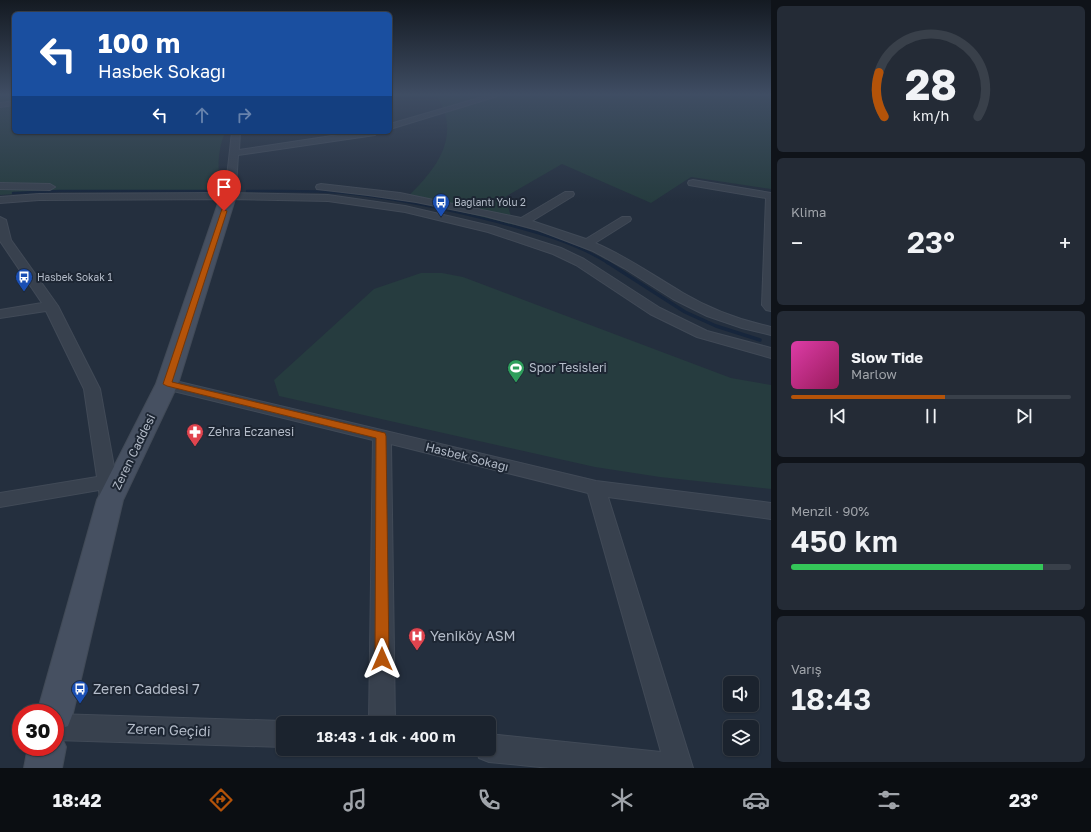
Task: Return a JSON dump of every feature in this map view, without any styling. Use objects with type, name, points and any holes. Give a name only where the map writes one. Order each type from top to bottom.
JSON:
[{"type":"street","points":[[230,191],[236,134]]},
{"type":"street","points":[[235,153],[357,134]]},
{"type":"street","points":[[693,183],[771,196],[769,305],[771,307]]},
{"type":"street","points":[[0,186],[230,191],[328,198],[434,215],[497,231],[557,251],[580,262],[655,311],[702,334],[771,352]]},
{"type":"street","points":[[0,200],[39,197],[314,187],[367,191],[452,206],[550,229],[587,243],[623,262],[691,303],[735,322],[771,332]]},
{"type":"street","name":"Zeren Caddesi","points":[[57,704],[108,491],[167,384],[230,191]]},
{"type":"street","points":[[522,222],[569,194]]},
{"type":"street","points":[[0,220],[3,240],[51,306],[92,389],[108,491],[0,500]]},
{"type":"street","points":[[587,243],[626,220]]},
{"type":"street","points":[[0,314],[51,306]]},
{"type":"street","name":"Hasbek Sokağı","points":[[167,384],[596,488],[771,511]]},
{"type":"street","points":[[382,436],[382,716]]},
{"type":"street","points":[[496,749],[679,768],[596,488]]},
{"type":"street","name":"Zeren Geçidi","points":[[64,727],[276,734]]},
{"type":"street","points":[[43,768],[45,756]]},
{"type":"green space","points":[[0,130],[12,130],[12,134],[224,134],[219,154],[219,176],[222,191],[40,192],[0,195]]},
{"type":"green space","points":[[447,130],[771,130],[771,189],[691,177],[651,203],[562,164],[505,197],[514,226],[403,201],[415,190],[435,165],[442,152],[446,139]]},
{"type":"green space","name":"Spor Tesisleri","points":[[421,273],[442,273],[463,277],[731,378],[771,385],[771,489],[660,477],[595,467],[279,396],[274,380],[374,289]]},
{"type":"waterway","points":[[13,193],[59,191],[210,191]]},
{"type":"waterway","points":[[247,191],[332,192],[421,204],[479,217],[541,234],[582,249],[608,263]]},
{"type":"waterway","points":[[607,262],[685,312],[716,326],[760,340]]},
{"type":"place","name":"Bağlantı Yolu 2","points":[[441,217]]},
{"type":"place","name":"Hasbek Sokak 1","points":[[24,292]]},
{"type":"place","name":"Spor Tesisleri","points":[[516,383]]},
{"type":"place","name":"Zehra Eczanesi","points":[[195,447]]},
{"type":"place","name":"Yeniköy ASM","points":[[417,651]]},
{"type":"place","name":"Zeren Caddesi 7","points":[[80,704]]},
{"type":"route","points":[[224,211],[167,384],[382,436],[382,659]]}]
